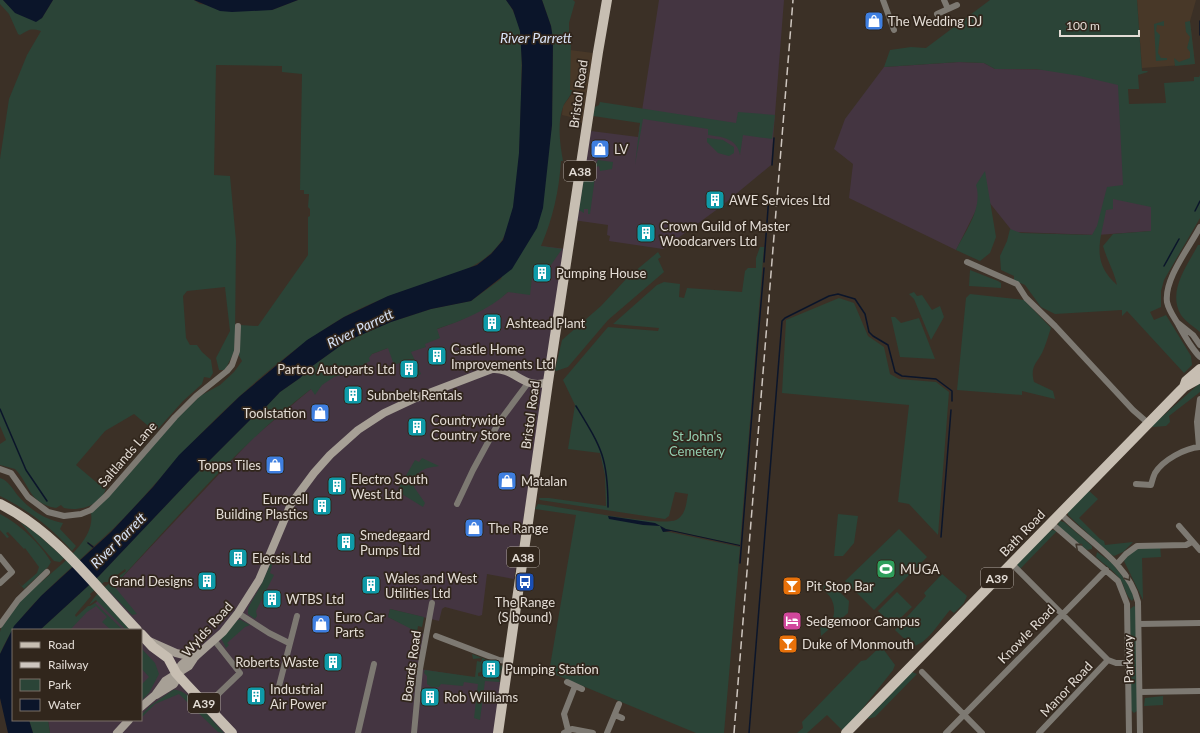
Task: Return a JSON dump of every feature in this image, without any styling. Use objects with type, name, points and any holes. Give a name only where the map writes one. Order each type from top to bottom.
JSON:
[{"type":"main road","name":"Bristol Road","points":[[602,0],[602,29]]},
{"type":"main road","name":"Bristol Road","points":[[498,733],[548,382],[607,0]]},
{"type":"main road","name":"Bath Road","points":[[846,733],[1010,563],[1184,387],[1186,381],[1200,369]]},
{"type":"main road","points":[[1184,387],[1200,378]]},
{"type":"main road","points":[[0,504],[32,523],[63,550],[136,629]]},
{"type":"main road","name":"A39","points":[[143,636],[153,647],[168,658],[176,673],[232,733]]},
{"type":"street","points":[[883,0],[894,30]]},
{"type":"street","points":[[944,0],[948,9]]},
{"type":"street","points":[[938,14],[957,5]]},
{"type":"street","points":[[1200,227],[1169,286],[1167,302],[1177,322],[1200,357]]},
{"type":"street","points":[[967,262],[1017,284],[1026,298],[1148,423]]},
{"type":"street","points":[[1177,322],[1193,335],[1200,345]]},
{"type":"street","name":"Saltlands Lane","points":[[0,469],[11,473],[28,497],[48,512],[64,516],[81,514],[91,510],[107,495],[174,417],[232,365],[237,351],[238,326]]},
{"type":"street","name":"Wylds Road","points":[[142,706],[155,695],[165,680],[186,669],[193,662],[195,657],[214,640],[238,613],[259,580],[291,504],[319,466],[352,434],[378,416],[401,404],[492,369],[502,369],[528,383]]},
{"type":"street","points":[[457,504],[473,470],[499,422],[528,383],[539,385],[548,382]]},
{"type":"street","points":[[1151,485],[1155,473],[1178,451],[1199,447],[1198,416],[1200,398]]},
{"type":"street","points":[[1136,484],[1151,485],[1158,488]]},
{"type":"street","name":"Parkway","points":[[1060,513],[1118,564],[1129,577],[1135,589],[1138,602],[1139,624],[1140,733]]},
{"type":"street","name":"Parkway","points":[[1051,523],[1118,581],[1127,604],[1129,733]]},
{"type":"street","points":[[1179,526],[1200,550]]},
{"type":"street","points":[[1118,564],[1126,554],[1137,546],[1186,545],[1192,542]]},
{"type":"street","points":[[1090,556],[1097,547]]},
{"type":"street","points":[[0,557],[12,572],[0,583]]},
{"type":"street","points":[[1010,563],[1108,660],[1116,663],[1128,663]]},
{"type":"street","name":"Knowle Road","points":[[946,733],[1061,614],[1106,570]]},
{"type":"street","points":[[0,625],[18,600],[47,572]]},
{"type":"street","points":[[1127,604],[1138,602]]},
{"type":"street","name":"Boards Road","points":[[414,733],[420,669],[432,603]]},
{"type":"street","points":[[238,613],[269,633],[289,643]]},
{"type":"street","points":[[278,690],[297,616]]},
{"type":"street","points":[[1139,624],[1200,623]]},
{"type":"street","points":[[143,636],[185,656],[195,657]]},
{"type":"street","points":[[436,636],[499,660],[508,661]]},
{"type":"street","points":[[212,700],[240,673],[214,640]]},
{"type":"street","name":"Manor Road","points":[[1039,733],[1108,660]]},
{"type":"street","points":[[358,733],[374,664]]},
{"type":"street","points":[[922,672],[982,733]]},
{"type":"street","points":[[273,676],[280,678]]},
{"type":"street","points":[[566,682],[582,689]]},
{"type":"street","points":[[575,686],[564,714],[566,732],[580,730],[593,733]]},
{"type":"street","points":[[1140,692],[1200,691]]},
{"type":"street","points":[[607,733],[619,704]]},
{"type":"street","points":[[615,715],[622,718]]},
{"type":"street","points":[[1129,716],[1140,716]]},
{"type":"street","points":[[117,733],[128,721]]},
{"type":"shaded area","points":[[659,0],[784,0],[771,165],[719,208],[663,249],[609,241],[610,236],[607,235],[608,225],[573,220],[591,131],[638,137]]},
{"type":"shaded area","points":[[1137,0],[1196,0],[1190,21],[1195,64],[1142,68]]},
{"type":"shaded area","points":[[570,50],[593,53],[582,123],[579,122],[579,119],[562,115],[563,106],[572,94],[570,90]]},
{"type":"shaded area","points":[[959,62],[984,63],[995,69],[1120,70],[1151,207],[1151,231],[1097,235],[1013,232],[989,202],[981,200],[956,250],[849,198],[853,164],[834,149],[845,119],[884,67]]},
{"type":"shaded area","points":[[541,246],[566,249],[514,579],[487,574],[482,615],[479,616],[445,607],[442,609],[439,621],[390,609],[388,617],[426,635],[420,669],[501,682],[494,733],[50,733],[48,721],[142,721],[142,629],[66,629],[114,586],[254,437],[311,389],[372,354],[461,320],[497,300],[508,292]]},
{"type":"green space","points":[[0,0],[3,0],[11,8],[25,17],[36,19],[42,18],[53,0],[194,0],[200,4],[272,10],[298,0],[506,0],[515,15],[519,27],[522,57],[519,153],[516,193],[508,227],[502,240],[492,252],[480,262],[465,270],[387,297],[353,312],[298,347],[277,364],[237,398],[199,435],[110,532],[94,546],[86,541],[92,548],[53,584],[28,610],[14,629],[12,629],[12,632],[0,654],[0,632],[8,616],[20,601],[68,558],[81,543],[90,528],[91,513],[166,429],[200,396],[220,385],[234,372],[242,361],[238,354],[240,325],[258,326],[308,255],[308,217],[310,216],[310,209],[308,207],[309,194],[304,194],[304,190],[300,190],[302,74],[282,72],[282,66],[216,65],[214,175],[230,176],[236,241],[234,352],[225,370],[219,370],[216,358],[230,331],[225,287],[187,291],[183,296],[186,338],[190,345],[197,345],[211,360],[213,373],[210,378],[204,377],[202,384],[183,401],[158,429],[152,429],[134,414],[105,431],[76,465],[103,488],[107,483],[102,496],[92,505],[78,509],[71,509],[64,508],[61,505],[56,508],[47,506],[40,502],[15,469],[0,465],[0,444],[6,440],[0,426],[0,159],[9,99],[27,55],[41,31],[32,30],[20,35],[18,34],[9,14],[0,4]]},
{"type":"green space","points":[[542,0],[573,0],[575,2],[569,23],[569,39],[571,39],[570,90],[572,90],[563,107],[560,120],[560,141],[563,161],[561,161],[559,183],[552,215],[541,246],[562,249],[551,265],[538,264],[536,268],[538,269],[536,273],[548,277],[532,278],[530,295],[508,292],[484,310],[465,319],[437,329],[440,338],[425,344],[426,347],[411,352],[421,374],[416,376],[410,359],[394,365],[388,348],[372,354],[369,358],[370,361],[346,374],[334,377],[322,385],[315,395],[311,389],[284,411],[208,483],[114,586],[137,614],[132,615],[110,592],[101,598],[130,629],[125,629],[96,600],[89,605],[101,590],[126,571],[125,569],[108,582],[104,582],[90,594],[91,596],[75,615],[76,617],[88,606],[95,603],[122,629],[110,629],[102,622],[107,617],[96,606],[87,612],[71,629],[41,629],[99,576],[191,479],[257,413],[262,411],[280,392],[300,378],[311,367],[347,341],[391,322],[431,309],[471,301],[501,279],[550,138],[552,125],[553,39],[551,26]]},
{"type":"green space","points":[[990,0],[1137,0],[1142,71],[1148,72],[1138,75],[1139,89],[1128,89],[1129,104],[1166,103],[1164,83],[1194,81],[1194,77],[1199,77],[1200,75],[1200,218],[1164,280],[1161,291],[1161,307],[1150,312],[1154,320],[1166,315],[1191,356],[1192,365],[1184,373],[1127,311],[1122,316],[1122,310],[1055,314],[1041,307],[1025,285],[1014,280],[1014,276],[1001,270],[1000,256],[1007,241],[1010,229],[1021,233],[1092,235],[1097,226],[1107,187],[1123,185],[1118,85],[1080,76],[1036,69],[995,69],[984,63],[959,62],[884,67],[890,50],[911,47],[926,48]],"holes":[[[1113,199],[1151,207],[1151,231],[1113,234],[1103,246],[1117,285],[1103,267],[1100,259],[1100,241],[1106,210],[1113,209]]]},
{"type":"green space","points":[[1164,21],[1164,26],[1157,25],[1156,31],[1160,35],[1158,53],[1161,58],[1167,58],[1167,60],[1156,61],[1154,24]]},
{"type":"green space","points":[[1190,21],[1195,64],[1175,66],[1174,58],[1179,62],[1190,58],[1190,52],[1187,48],[1190,37],[1186,32],[1185,22]]},
{"type":"green space","points":[[600,102],[736,123],[738,112],[775,115],[772,139],[743,135],[740,155],[736,145],[728,139],[708,135],[708,129],[643,119],[635,165],[640,123],[593,116],[595,107],[599,105]]},
{"type":"green space","points":[[707,138],[723,140],[734,147],[734,153],[729,156],[718,153],[707,142]]},
{"type":"green space","points":[[598,160],[613,162],[612,169],[600,171],[599,166],[596,167],[596,171],[585,169],[594,168]]},
{"type":"green space","points":[[985,171],[996,237],[990,253],[980,261],[956,250],[972,219],[978,194],[976,185]]},
{"type":"green space","points":[[589,176],[588,181],[592,182],[593,177],[595,177],[590,214],[588,214],[588,209],[584,209],[584,213],[579,210],[584,178]]},
{"type":"green space","points":[[1198,245],[1200,245],[1200,332],[1187,322],[1181,315],[1177,306],[1176,297],[1180,279]]},
{"type":"green space","name":"St John's Cemetery","points":[[760,247],[764,247],[740,545],[666,529],[664,532],[740,547],[724,733],[696,733],[549,672],[576,515],[535,509],[538,504],[651,521],[676,520],[682,515],[685,509],[688,494],[675,492],[669,516],[665,519],[540,500],[539,498],[549,498],[606,506],[605,475],[600,453],[568,449],[575,405],[563,380],[608,327],[658,331],[659,328],[613,324],[657,285],[664,282],[680,284],[679,297],[684,298],[687,288],[742,292],[745,271],[748,268],[756,268],[756,258]]},
{"type":"green space","points":[[658,252],[661,257],[658,259],[664,272],[608,320],[568,367],[556,371],[562,340],[601,306],[628,277]]},
{"type":"green space","points":[[970,270],[998,281],[1001,283],[1001,288],[969,286]]},
{"type":"green space","points":[[914,292],[917,296],[922,295],[932,310],[940,306],[944,317],[931,340],[914,299],[909,294]]},
{"type":"green space","points":[[970,294],[1024,300],[1051,328],[1043,350],[1034,366],[1033,377],[1034,382],[1053,391],[1055,399],[1022,391],[1022,395],[957,390],[966,298]]},
{"type":"green space","points":[[839,298],[854,303],[868,336],[884,347],[890,374],[899,379],[936,382],[949,392],[938,535],[909,504],[898,502],[909,405],[782,393],[786,320]]},
{"type":"green space","points":[[891,317],[895,317],[901,323],[919,318],[935,359],[900,357]]},
{"type":"green space","points":[[1200,383],[1200,392],[1169,416],[1170,422],[1166,426],[1153,427],[1148,423],[1155,423]]},
{"type":"green space","points":[[422,458],[439,466],[421,471],[418,473],[414,481],[414,487],[425,503],[423,507],[397,491],[415,460],[419,462]]},
{"type":"green space","points":[[0,478],[9,484],[20,498],[34,511],[51,520],[63,523],[60,529],[76,546],[72,551],[56,534],[39,520],[0,496]]},
{"type":"green space","points":[[1088,490],[1098,499],[1079,518],[1100,539],[1104,541],[1105,545],[1133,542],[1123,552],[1114,556],[1110,554],[1068,515],[1068,511]]},
{"type":"green space","points":[[0,514],[14,522],[42,548],[51,562],[48,567],[24,589],[17,581],[22,586],[37,573],[39,567],[25,548],[24,549],[8,532],[6,533],[9,537],[7,538],[0,530]]},
{"type":"green space","points":[[838,514],[858,516],[854,543],[843,556],[834,556]]},
{"type":"green space","points":[[1060,521],[1064,522],[1092,546],[1092,549],[1087,550],[1059,527],[1058,524]]},
{"type":"green space","points":[[20,522],[36,533],[64,558],[60,562],[54,561]]},
{"type":"green space","name":"MUGA","points":[[899,529],[927,557],[874,610],[845,581]]},
{"type":"green space","points":[[1052,530],[1057,531],[1020,569],[1017,565],[1019,562],[1046,532]]},
{"type":"green space","points":[[1160,545],[1161,557],[1142,558],[1143,600],[1124,561],[1127,556],[1139,548]]},
{"type":"green space","points":[[1097,552],[1112,563],[1130,586],[1134,598],[1132,601],[1120,579],[1096,557]]},
{"type":"green space","points":[[273,558],[270,573],[274,575],[256,611],[257,616],[255,619],[248,614],[248,608],[261,585]]},
{"type":"green space","points":[[942,574],[967,596],[964,603],[954,613],[950,610],[928,638],[917,645],[912,646],[895,630],[926,596],[924,593]]},
{"type":"green space","points":[[827,580],[849,601],[848,613],[821,636],[820,623],[833,618],[834,614],[833,602],[823,590],[824,584]]},
{"type":"green space","points":[[897,592],[912,607],[893,625],[878,611]]},
{"type":"green space","points":[[1134,606],[1137,608],[1137,711],[1134,713],[1131,710],[1130,609]]},
{"type":"green space","points":[[390,609],[424,617],[422,627],[418,626],[417,632],[388,617]]},
{"type":"green space","points":[[237,620],[241,620],[250,625],[245,627],[227,643],[229,645],[226,648],[221,638]]},
{"type":"green space","points":[[881,646],[895,665],[893,670],[844,732],[827,715],[807,733],[797,733],[803,728],[802,722],[861,661],[866,660]]},
{"type":"green space","points":[[142,649],[155,663],[159,674],[149,693],[142,700],[142,684],[149,677],[142,669]]},
{"type":"green space","points":[[472,654],[498,664],[484,664],[484,668],[481,668],[483,671],[478,673],[478,676],[498,679],[500,681],[485,681],[480,720],[474,718],[478,684],[464,682],[463,686],[441,684],[439,687],[431,687],[427,684],[427,676],[424,673],[425,670],[475,677],[477,661],[481,662],[482,658],[473,659]]},
{"type":"green space","points":[[498,664],[502,666],[501,674],[498,676],[497,675]]},
{"type":"green space","points":[[912,672],[917,674],[875,717],[867,719]]},
{"type":"green space","points":[[173,690],[179,691],[186,694],[193,700],[224,733],[218,732],[179,694],[155,704],[142,717],[142,714],[150,706]]},
{"type":"green space","points":[[1163,696],[1163,705],[1144,706],[1145,698]]},
{"type":"green space","points":[[29,721],[48,721],[50,733],[33,733]]},
{"type":"water","points":[[3,0],[53,0],[42,18],[36,22],[15,13]]},
{"type":"water","points":[[194,0],[298,0],[272,10],[232,12],[220,11]]},
{"type":"water","name":"River Parrett","points":[[506,0],[542,0],[551,26],[553,39],[552,125],[543,208],[537,228],[512,269],[471,301],[431,309],[391,322],[347,341],[311,367],[300,378],[280,392],[262,411],[257,413],[191,479],[99,576],[41,629],[12,629],[41,596],[111,532],[153,487],[179,455],[240,396],[307,340],[344,317],[388,296],[477,265],[491,254],[503,240],[513,207],[519,153],[522,65],[520,31],[513,10]]},
{"type":"water","points":[[608,516],[655,523],[666,529],[740,546],[671,531],[663,532],[660,526],[643,525],[609,519]]},
{"type":"water","name":"River Parrett","points":[[12,630],[12,721],[29,721],[33,733],[8,733],[0,698],[0,654]]},
{"type":"waterway","points":[[1200,21],[1200,35]]},
{"type":"waterway","points":[[772,165],[774,138]]},
{"type":"waterway","points":[[764,262],[769,196]]},
{"type":"waterway","points":[[1195,211],[1200,201]]},
{"type":"waterway","points":[[1164,266],[1179,239]]},
{"type":"waterway","points":[[758,338],[764,268]]},
{"type":"waterway","points":[[749,733],[782,321],[785,318],[829,296],[838,294],[855,299],[865,314],[869,332],[888,345],[895,372],[902,376],[936,379],[952,391],[952,401]]},
{"type":"waterway","points":[[740,563],[758,338]]},
{"type":"waterway","points":[[576,406],[592,432],[601,453],[607,476],[608,507]]},
{"type":"waterway","points":[[0,409],[26,470],[47,501]]},
{"type":"waterway","points":[[941,537],[951,410]]},
{"type":"waterway","points":[[88,543],[93,547]]},
{"type":"railway","points":[[734,733],[793,0]]},
{"type":"place","name":"The Wedding DJ","points":[[874,21]]},
{"type":"place","name":"LV","points":[[600,149]]},
{"type":"place","name":"AWE Services Ltd","points":[[715,200]]},
{"type":"place","name":"Crown Guild of Master Woodcarvers Ltd","points":[[646,233]]},
{"type":"place","name":"Pumping House","points":[[542,273]]},
{"type":"place","name":"Ashtead Plant","points":[[492,323]]},
{"type":"place","name":"Castle Home Improvements Ltd","points":[[437,356]]},
{"type":"place","name":"Partco Autoparts Ltd","points":[[409,369]]},
{"type":"place","name":"Subnbelt Rentals","points":[[353,395]]},
{"type":"place","name":"Toolstation","points":[[320,413]]},
{"type":"place","name":"Countrywide Country Store","points":[[417,427]]},
{"type":"place","name":"Topps Tiles","points":[[275,465]]},
{"type":"place","name":"Matalan","points":[[507,481]]},
{"type":"place","name":"Electro South West Ltd","points":[[337,486]]},
{"type":"place","name":"Eurocell Building Plastics","points":[[322,506]]},
{"type":"place","name":"The Range","points":[[474,528]]},
{"type":"place","name":"Smedegaard Pumps Ltd","points":[[346,542]]},
{"type":"place","name":"Elecsis Ltd","points":[[238,558]]},
{"type":"place","name":"MUGA","points":[[886,569]]},
{"type":"place","name":"Grand Designs","points":[[207,581]]},
{"type":"place","name":"The Range (S bound)","points":[[525,582]]},
{"type":"place","name":"Wales and West Utilities Ltd","points":[[371,585]]},
{"type":"place","name":"Pit Stop Bar","points":[[792,586]]},
{"type":"place","name":"WTBS Ltd","points":[[272,599]]},
{"type":"place","name":"Sedgemoor Campus","points":[[792,621]]},
{"type":"place","name":"Euro Car Parts","points":[[321,624]]},
{"type":"place","name":"Duke of Monmouth","points":[[788,644]]},
{"type":"place","name":"Roberts Waste","points":[[333,662]]},
{"type":"place","name":"Pumping Station","points":[[491,669]]},
{"type":"place","name":"Industrial Air Power","points":[[256,696]]},
{"type":"place","name":"Rob Williams","points":[[430,697]]}]
